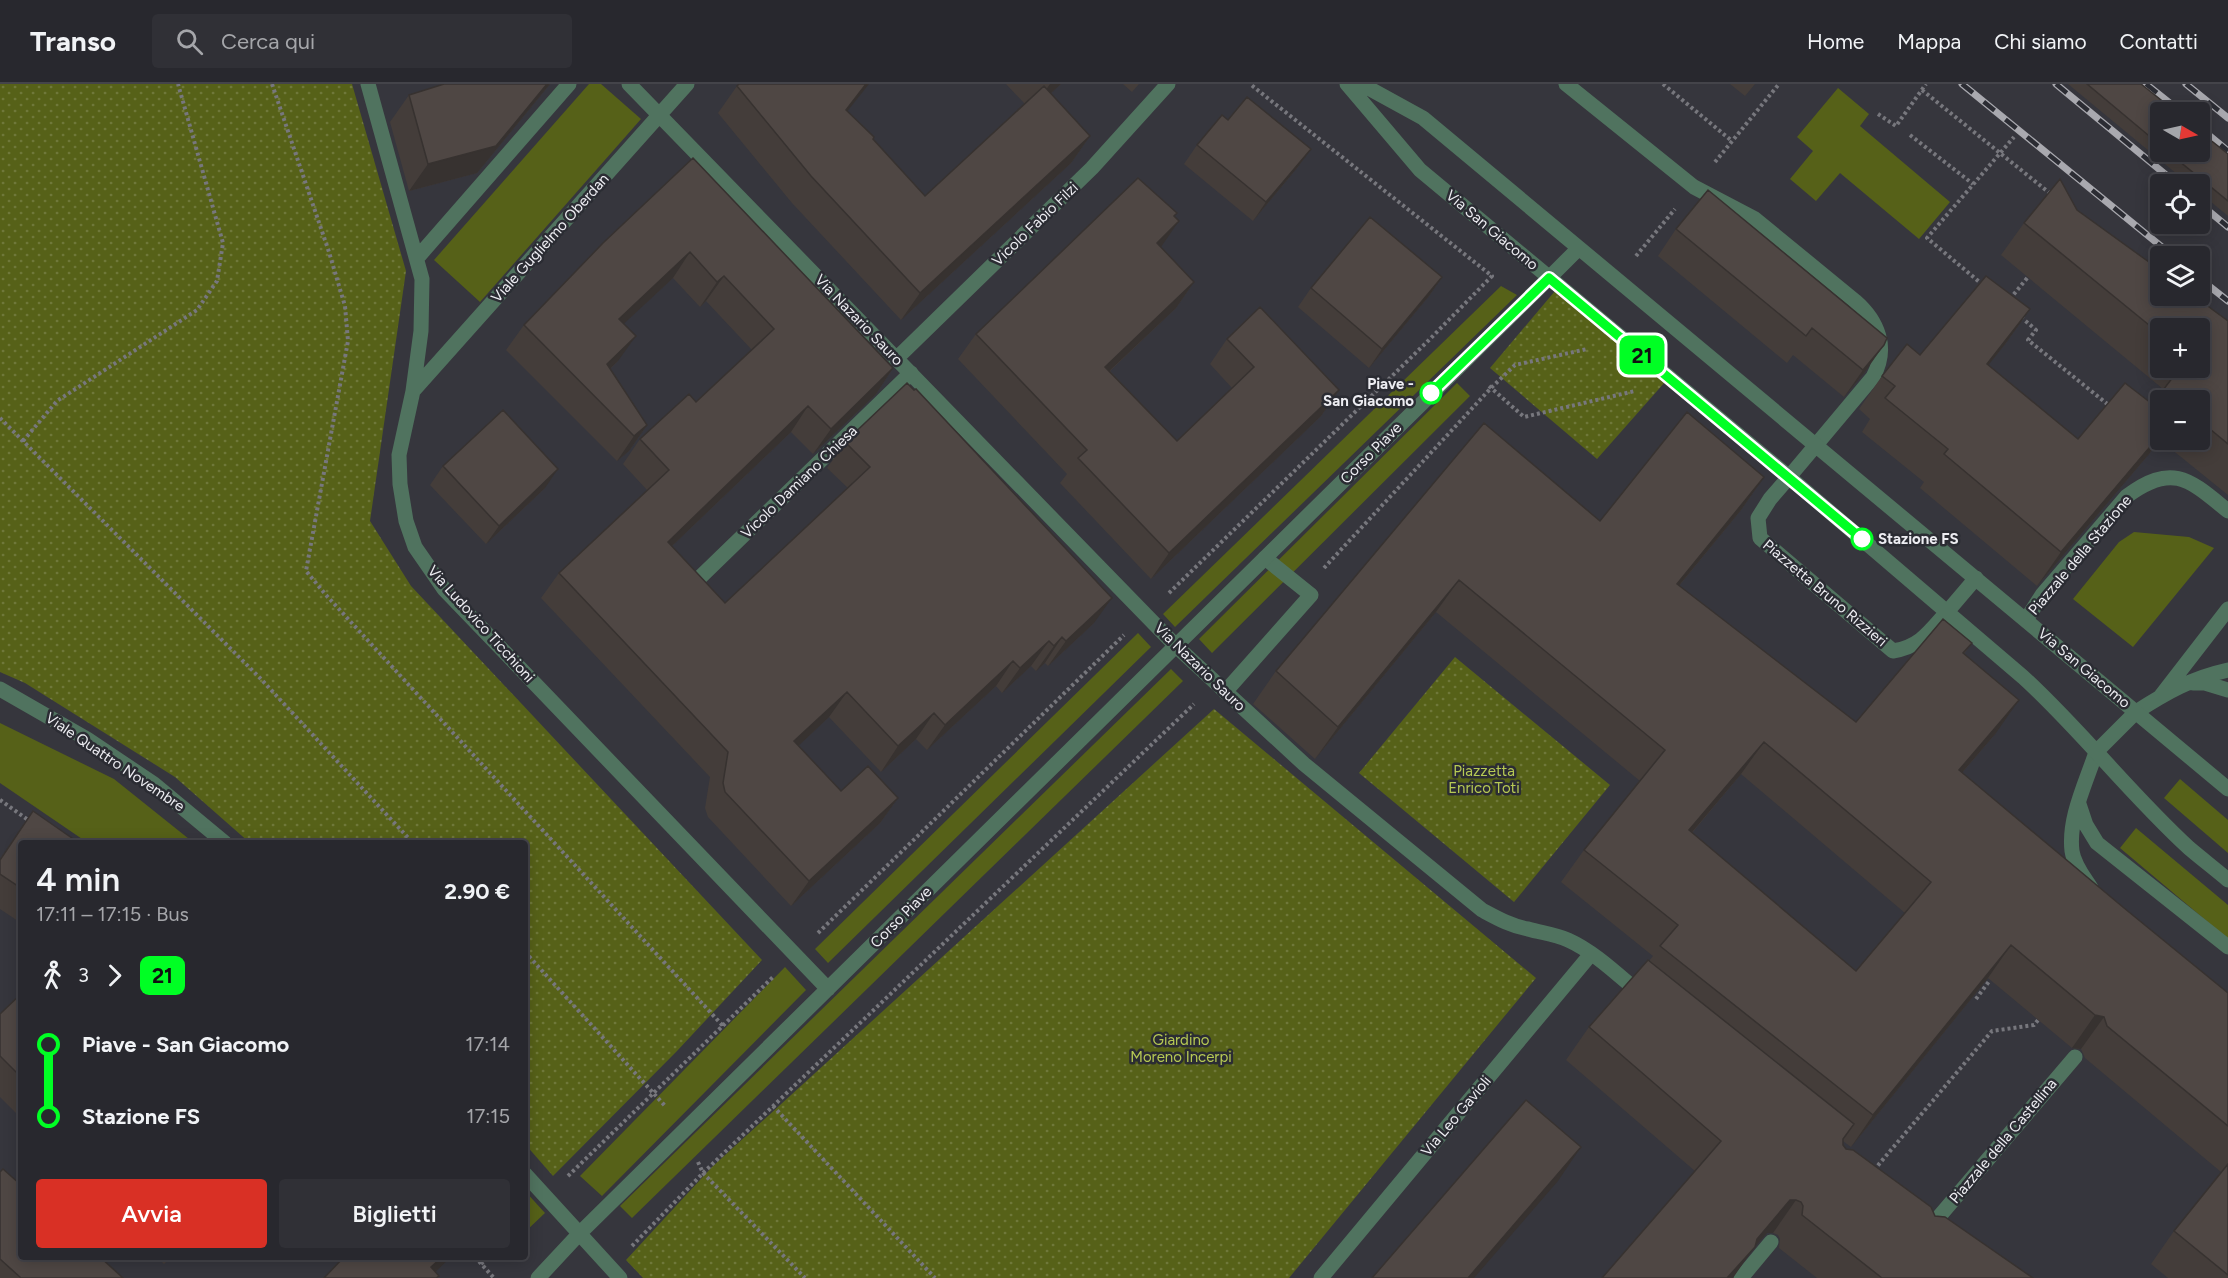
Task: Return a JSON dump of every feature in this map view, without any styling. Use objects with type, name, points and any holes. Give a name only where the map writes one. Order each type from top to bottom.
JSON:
[{"type":"street","name":"Via Ludovico Ticchioni","points":[[368,84],[418,257],[422,279],[423,301],[413,392],[399,455],[400,484],[406,521],[412,538],[429,570],[444,589],[828,989]]},
{"type":"street","points":[[418,257],[569,84]]},
{"type":"street","name":"Via Nazario Sauro","points":[[629,84],[1176,646],[1304,764],[1482,910],[1502,921],[1527,929],[1551,933],[1571,941],[1591,954],[1657,1007]]},
{"type":"street","name":"Viale Guglielmo Oberdan","points":[[413,392],[687,84]]},
{"type":"street","name":"Vicolo Fabio Filzi","points":[[896,359],[1092,168],[1168,84]]},
{"type":"street","name":"Via San Giacomo","points":[[1347,84],[1420,171],[1789,477],[1947,612],[2057,708],[2096,752]]},
{"type":"street","name":"Via San Giacomo","points":[[1361,84],[1423,118],[2136,712]]},
{"type":"street","points":[[1566,84],[1694,187],[1755,219],[1855,300],[1870,316],[1881,345],[1880,365],[1874,377],[1789,477]]},
{"type":"street","name":"Corso Piave","points":[[538,1278],[685,1129],[1579,248]]},
{"type":"street","name":"Vicolo Damiano Chiesa","points":[[687,590],[910,373]]},
{"type":"street","name":"Piazzetta Bruno Rizzieri","points":[[1789,477],[1770,499],[1758,518],[1760,538],[1893,651],[1909,648],[1929,633],[1947,612]]},
{"type":"street","name":"Piazzale della Stazione","points":[[2026,620],[2042,595],[2127,496],[2141,486],[2156,478],[2175,477],[2195,485],[2228,511]]},
{"type":"street","points":[[1220,688],[1311,595],[1265,558]]},
{"type":"street","points":[[1947,612],[1976,578]]},
{"type":"street","points":[[2160,696],[2228,609]]},
{"type":"street","points":[[2101,898],[2093,891],[2079,870],[2072,852],[2073,830],[2079,804],[2096,752],[2136,712],[2160,696],[2228,665]]},
{"type":"street","points":[[2204,676],[2228,670]]},
{"type":"street","points":[[2183,684],[2205,683],[2228,690]]},
{"type":"street","name":"Viale Quattro Novembre","points":[[0,689],[87,739],[154,784],[221,840]]},
{"type":"street","points":[[2136,712],[2228,789]]},
{"type":"street","points":[[2096,752],[2189,848],[2228,880]]},
{"type":"street","points":[[2079,804],[2086,825],[2097,843],[2228,947]]},
{"type":"street","name":"Via Leo Gavioli","points":[[1321,1278],[1591,954]]},
{"type":"street","name":"Piazzale della Castellina","points":[[1918,1241],[2074,1057]]},
{"type":"street","points":[[528,1177],[615,1273]]},
{"type":"street","points":[[1741,1278],[1771,1242]]},
{"type":"path","points":[[23,441],[57,400],[197,310],[217,281],[223,243],[178,84]]},
{"type":"path","points":[[546,1197],[1429,340],[1492,276],[1250,84]]},
{"type":"path","points":[[1663,84],[1732,141]]},
{"type":"path","points":[[1878,114],[1896,126],[1926,84]]},
{"type":"path","points":[[1922,90],[2053,196]]},
{"type":"path","points":[[1910,135],[1972,184]]},
{"type":"path","points":[[1988,289],[1927,238],[2014,137]]},
{"type":"path","points":[[2006,304],[2028,278]]},
{"type":"path","points":[[2013,310],[2036,330],[2028,340],[2119,413]]},
{"type":"path","points":[[1429,340],[1462,363],[1524,417],[1638,390]]},
{"type":"path","points":[[1304,590],[1515,365],[1588,349]]},
{"type":"path","points":[[0,417],[260,678],[409,840]]},
{"type":"path","points":[[615,1273],[703,1173],[1220,688]]},
{"type":"path","points":[[0,800],[39,828]]},
{"type":"path","points":[[528,955],[685,1129]]},
{"type":"path","points":[[1976,999],[1990,980]]},
{"type":"path","points":[[1870,1175],[1992,1031],[2034,1025],[2038,1020]]},
{"type":"path","points":[[773,1106],[935,1278]]},
{"type":"path","points":[[703,1173],[806,1278]]},
{"type":"path","points":[[478,1260],[494,1278]]},
{"type":"path","points":[[481,1264],[485,1260]]},
{"type":"green space","points":[[0,84],[352,84],[406,271],[370,521],[411,586],[762,960],[677,1051],[553,1176],[528,1147],[528,840],[247,840],[175,777],[25,683],[0,672]]},
{"type":"green space","points":[[589,84],[601,84],[641,119],[480,302],[434,260]]},
{"type":"green space","points":[[1838,88],[1869,114],[1860,126],[1950,202],[1919,239],[1840,173],[1816,201],[1790,179],[1813,151],[1797,137]]},
{"type":"green space","points":[[1501,286],[1517,295],[1175,627],[1163,614]]},
{"type":"green space","points":[[1555,291],[1665,382],[1597,459],[1490,368]]},
{"type":"green space","points":[[1457,383],[1470,396],[1212,653],[1199,639]]},
{"type":"green space","points":[[2134,532],[2189,537],[2214,548],[2133,647],[2073,599],[2119,542]]},
{"type":"green space","points":[[1138,633],[1151,647],[828,963],[815,949]]},
{"type":"green space","name":"Piazzetta Enrico Toti","points":[[1455,657],[1610,785],[1514,902],[1359,773]]},
{"type":"green space","points":[[1171,669],[1183,681],[632,1218],[620,1206]]},
{"type":"green space","name":"Giardino Moreno Incerpi","points":[[1214,709],[1536,978],[1289,1278],[643,1278],[626,1260],[712,1167]]},
{"type":"green space","points":[[0,723],[114,779],[190,840],[84,840],[0,783]]},
{"type":"green space","points":[[2180,779],[2228,820],[2228,853],[2164,798]]},
{"type":"green space","points":[[2136,828],[2228,905],[2228,939],[2120,848]]},
{"type":"green space","points":[[785,967],[806,990],[602,1196],[580,1176]]},
{"type":"green space","points":[[528,1194],[545,1213],[528,1229]]},
{"type":"building","points":[[444,84],[547,84],[496,146],[428,164],[409,95]]},
{"type":"building","points":[[739,84],[866,84],[846,110],[874,137],[873,139],[925,196],[1044,86],[1090,136],[920,293],[811,176],[737,86]]},
{"type":"building","points":[[2087,84],[2141,84],[2164,102],[2150,102],[2150,137]]},
{"type":"building","points":[[1247,97],[1311,149],[1266,202],[1197,145],[1222,115],[1228,120]]},
{"type":"building","points":[[2210,140],[2228,154],[2228,201],[2210,186],[2210,174],[2195,174],[2180,162],[2210,162]]},
{"type":"building","points":[[693,158],[893,368],[831,429],[808,406],[668,542],[725,603],[870,467],[845,442],[907,383],[914,390],[916,389],[1112,598],[1066,641],[1062,637],[1054,646],[1049,641],[1020,668],[1013,661],[945,725],[934,713],[898,746],[847,692],[794,741],[841,791],[868,766],[898,798],[809,881],[725,792],[723,783],[728,752],[559,573],[669,470],[640,439],[689,394],[696,402],[774,329],[724,276],[717,282],[690,252],[619,319],[636,336],[607,364],[647,425],[634,436],[524,325],[603,243]]},
{"type":"building","points":[[1138,178],[1177,213],[1174,216],[1179,221],[1157,243],[1194,282],[1105,367],[1177,441],[1254,367],[1227,339],[1260,307],[1339,390],[1169,553],[1078,458],[1087,450],[976,334]]},
{"type":"building","points":[[2060,179],[2077,210],[2150,263],[2150,306],[2208,306],[2228,321],[2228,444],[2210,429],[2210,390],[2163,390],[2172,378],[2210,378],[2210,318],[2150,318],[2150,326],[2024,223]]},
{"type":"building","points":[[1708,190],[1887,338],[1863,370],[1812,328],[1806,336],[1676,229]]},
{"type":"building","points":[[1370,217],[1442,277],[1382,349],[1311,288]]},
{"type":"building","points":[[1986,276],[2030,309],[1987,364],[2078,439],[2125,383],[2150,402],[2150,447],[2061,552],[1944,454],[1948,449],[1885,398],[1895,386],[1882,376],[1907,344],[1920,355]]},
{"type":"building","points":[[503,410],[558,469],[499,526],[443,466]]},
{"type":"building","points":[[1687,412],[1764,477],[1677,584],[1856,722],[1943,619],[1972,643],[1963,653],[2019,700],[1959,770],[2228,993],[2228,1126],[2107,1026],[2104,1017],[2095,1015],[2011,945],[1873,1115],[1660,946],[1678,925],[1584,850],[1665,750],[1459,580],[1338,727],[1276,671],[1484,423],[1600,521]],"holes":[[[1764,742],[1931,882],[1856,971],[1689,830]]]},
{"type":"building","points":[[33,811],[75,840],[18,840],[18,886],[0,874],[0,860]]},
{"type":"building","points":[[1648,960],[1854,1124],[1843,1139],[1846,1149],[1853,1150],[1931,1207],[1935,1216],[1945,1217],[2033,1278],[1882,1278],[1802,1215],[1801,1202],[1790,1200],[1757,1239],[1755,1247],[1727,1278],[1602,1278],[1721,1141],[1589,1027]]},
{"type":"building","points":[[18,997],[18,1074],[0,1056],[0,1014]]},
{"type":"building","points":[[1526,1100],[1581,1147],[1468,1278],[1372,1278]]},
{"type":"building","points":[[2228,1164],[2228,1275],[2174,1231]]},
{"type":"building","points":[[3,1169],[18,1182],[18,1260],[103,1260],[123,1278],[21,1278],[0,1259],[0,1172]]},
{"type":"building","points":[[341,1260],[439,1260],[431,1267],[439,1276],[436,1278],[324,1278]]},
{"type":"railway","points":[[1962,84],[2161,246]]},
{"type":"railway","points":[[2056,84],[2165,174]]},
{"type":"railway","points":[[2146,84],[2168,102]]},
{"type":"railway","points":[[2186,84],[2228,118]]},
{"type":"railway","points":[[2210,136],[2228,151]]},
{"type":"railway","points":[[2210,212],[2228,227]]},
{"type":"railway","points":[[2210,287],[2228,301]]},
{"type":"bus line","name":"21","points":[[1431,393],[1549,278],[1862,539]]},
{"type":"place","name":"Piave - San Giacomo","points":[[1431,393]]},
{"type":"place","name":"Stazione FS","points":[[1862,539]]}]
